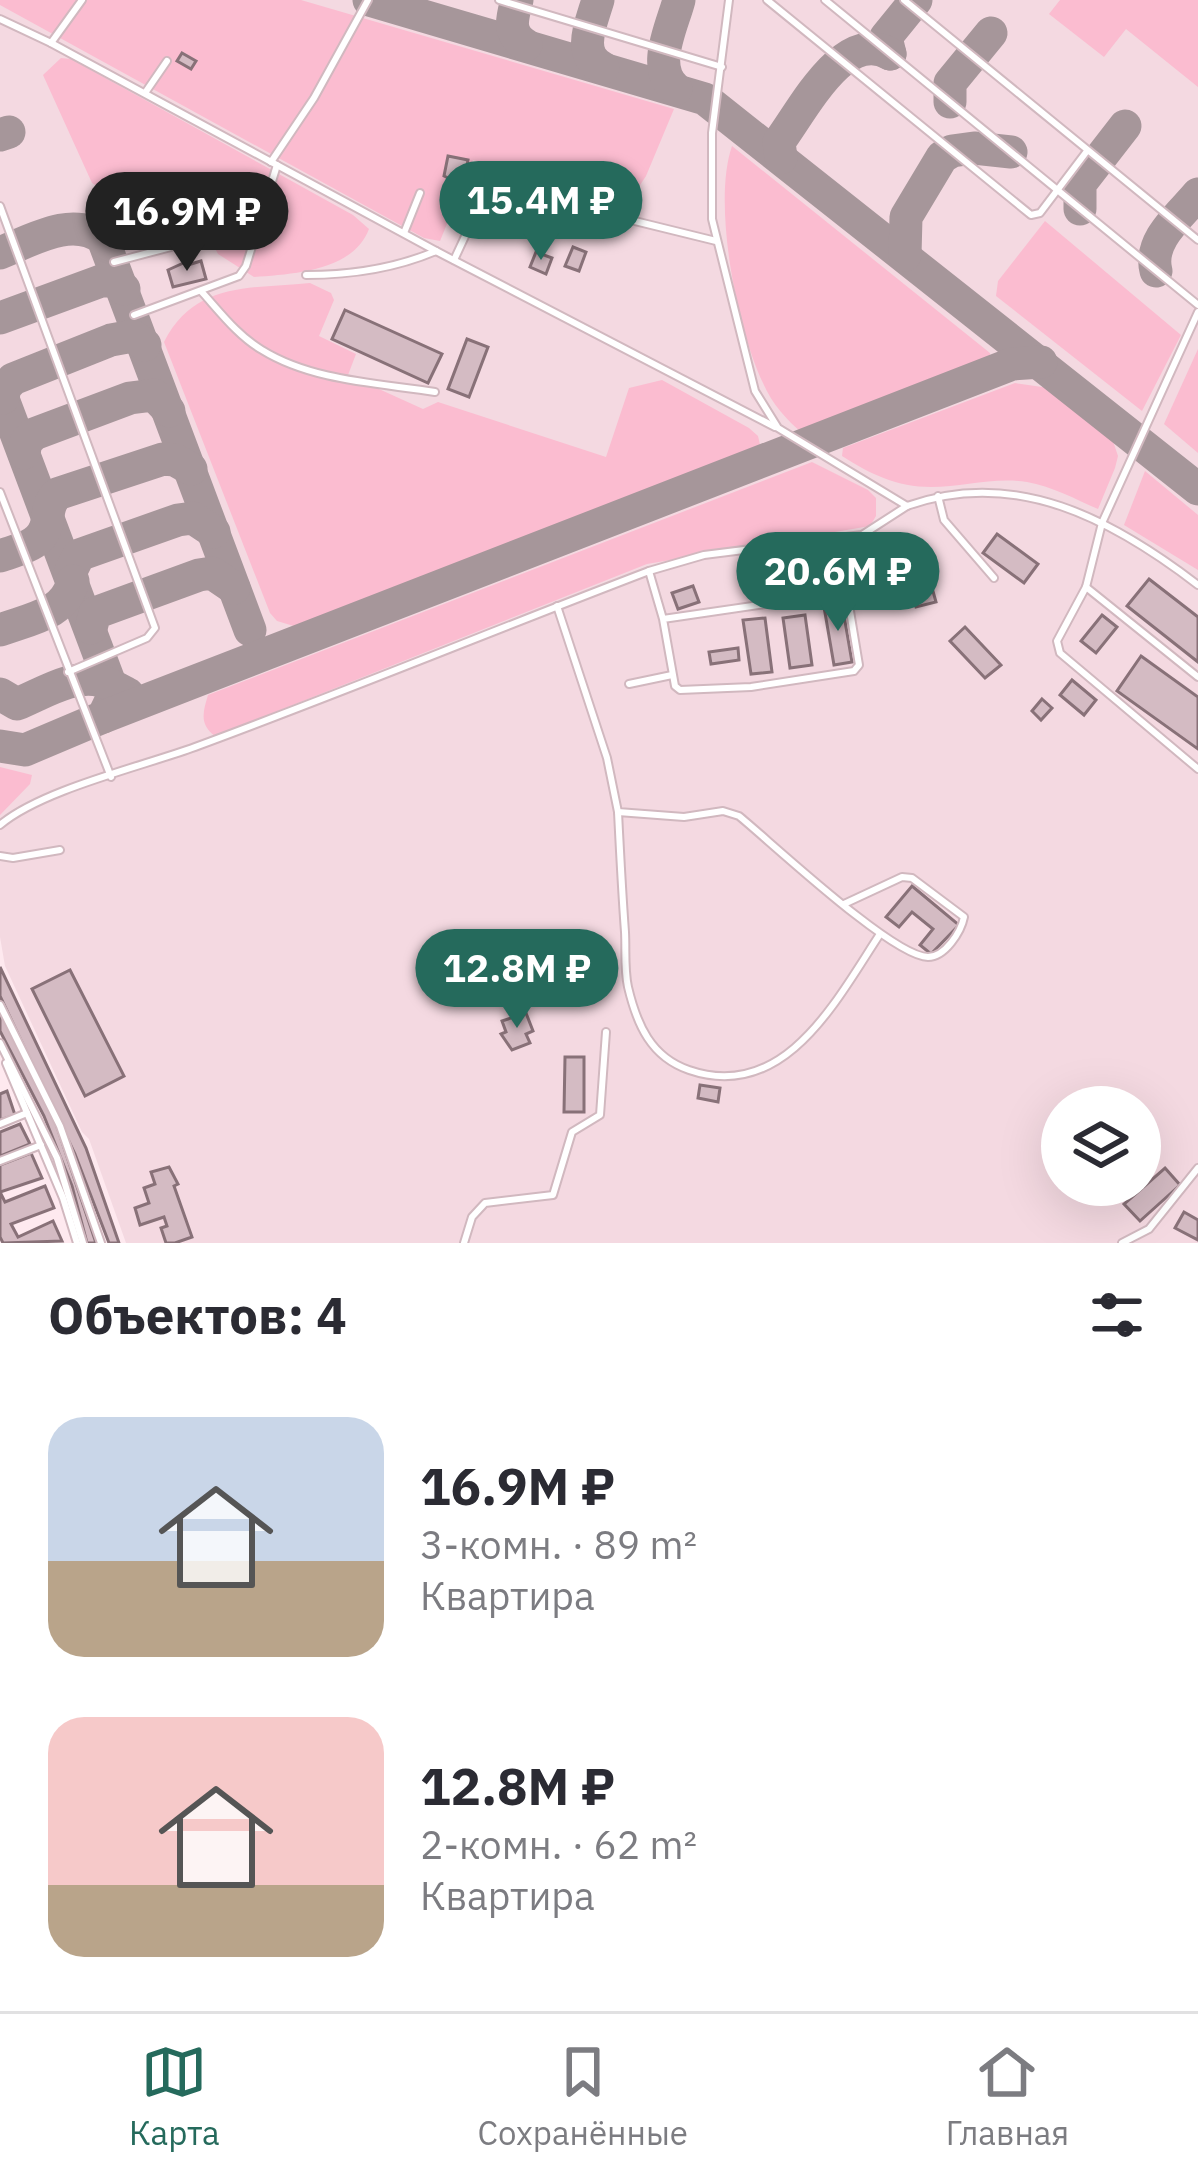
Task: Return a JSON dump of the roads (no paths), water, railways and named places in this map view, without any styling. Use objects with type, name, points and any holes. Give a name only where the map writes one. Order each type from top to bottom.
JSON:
[{"type":"lane","points":[[52,43],[82,0]]},
{"type":"lane","points":[[134,315],[230,281],[246,266],[274,163],[368,0]]},
{"type":"lane","points":[[499,0],[722,67]]},
{"type":"lane","points":[[729,0],[712,133],[712,218],[755,391],[778,428]]},
{"type":"lane","points":[[766,0],[1031,215],[1040,213],[1087,152]]},
{"type":"lane","points":[[825,0],[1198,309],[1102,523],[1086,586],[1057,641],[1060,653],[1198,769]]},
{"type":"lane","points":[[904,0],[1198,240]]},
{"type":"lane","points":[[0,19],[778,428],[907,506]]},
{"type":"lane","points":[[145,94],[167,61]]},
{"type":"lane","points":[[454,260],[480,204],[496,190],[716,241]]},
{"type":"lane","points":[[404,233],[420,193]]},
{"type":"lane","points":[[0,206],[155,628],[147,638],[68,672]]},
{"type":"lane","points":[[114,262],[171,247]]},
{"type":"lane","points":[[306,275],[350,273],[416,260],[436,251]]},
{"type":"lane","points":[[201,291],[248,340],[290,364],[435,392]]},
{"type":"lane","points":[[0,825],[16,811],[45,798],[649,571],[704,555],[862,535],[907,506],[938,496],[998,490],[1073,508],[1198,585]]},
{"type":"lane","points":[[0,492],[111,777]]},
{"type":"lane","points":[[938,496],[944,520],[994,578]]},
{"type":"lane","points":[[649,571],[675,686],[680,690],[751,687],[854,671],[860,656],[848,599],[841,593],[663,620]]},
{"type":"lane","points":[[1086,586],[1198,677]]},
{"type":"lane","points":[[557,606],[608,758],[618,812],[628,985],[647,1042],[663,1059],[714,1077],[736,1077],[771,1066],[798,1047],[833,1005],[881,933]]},
{"type":"lane","points":[[629,684],[673,675]]},
{"type":"lane","points":[[618,812],[684,817],[723,811],[739,816],[844,904],[881,933],[930,957],[948,946],[964,917],[922,885],[902,877],[844,904]]},
{"type":"lane","points":[[0,856],[60,850]]},
{"type":"lane","points":[[0,1005],[60,1126],[100,1243]]},
{"type":"lane","points":[[464,1243],[472,1217],[484,1203],[553,1195],[572,1132],[601,1115],[606,1032]]},
{"type":"lane","points":[[0,1046],[80,1243]]},
{"type":"lane","points":[[0,1046],[57,1158],[80,1243]]},
{"type":"lane","points":[[0,1088],[14,1082]]},
{"type":"lane","points":[[0,1124],[27,1113]]},
{"type":"lane","points":[[0,1161],[40,1145]]},
{"type":"lane","points":[[1122,1243],[1149,1229],[1198,1168]]}]
